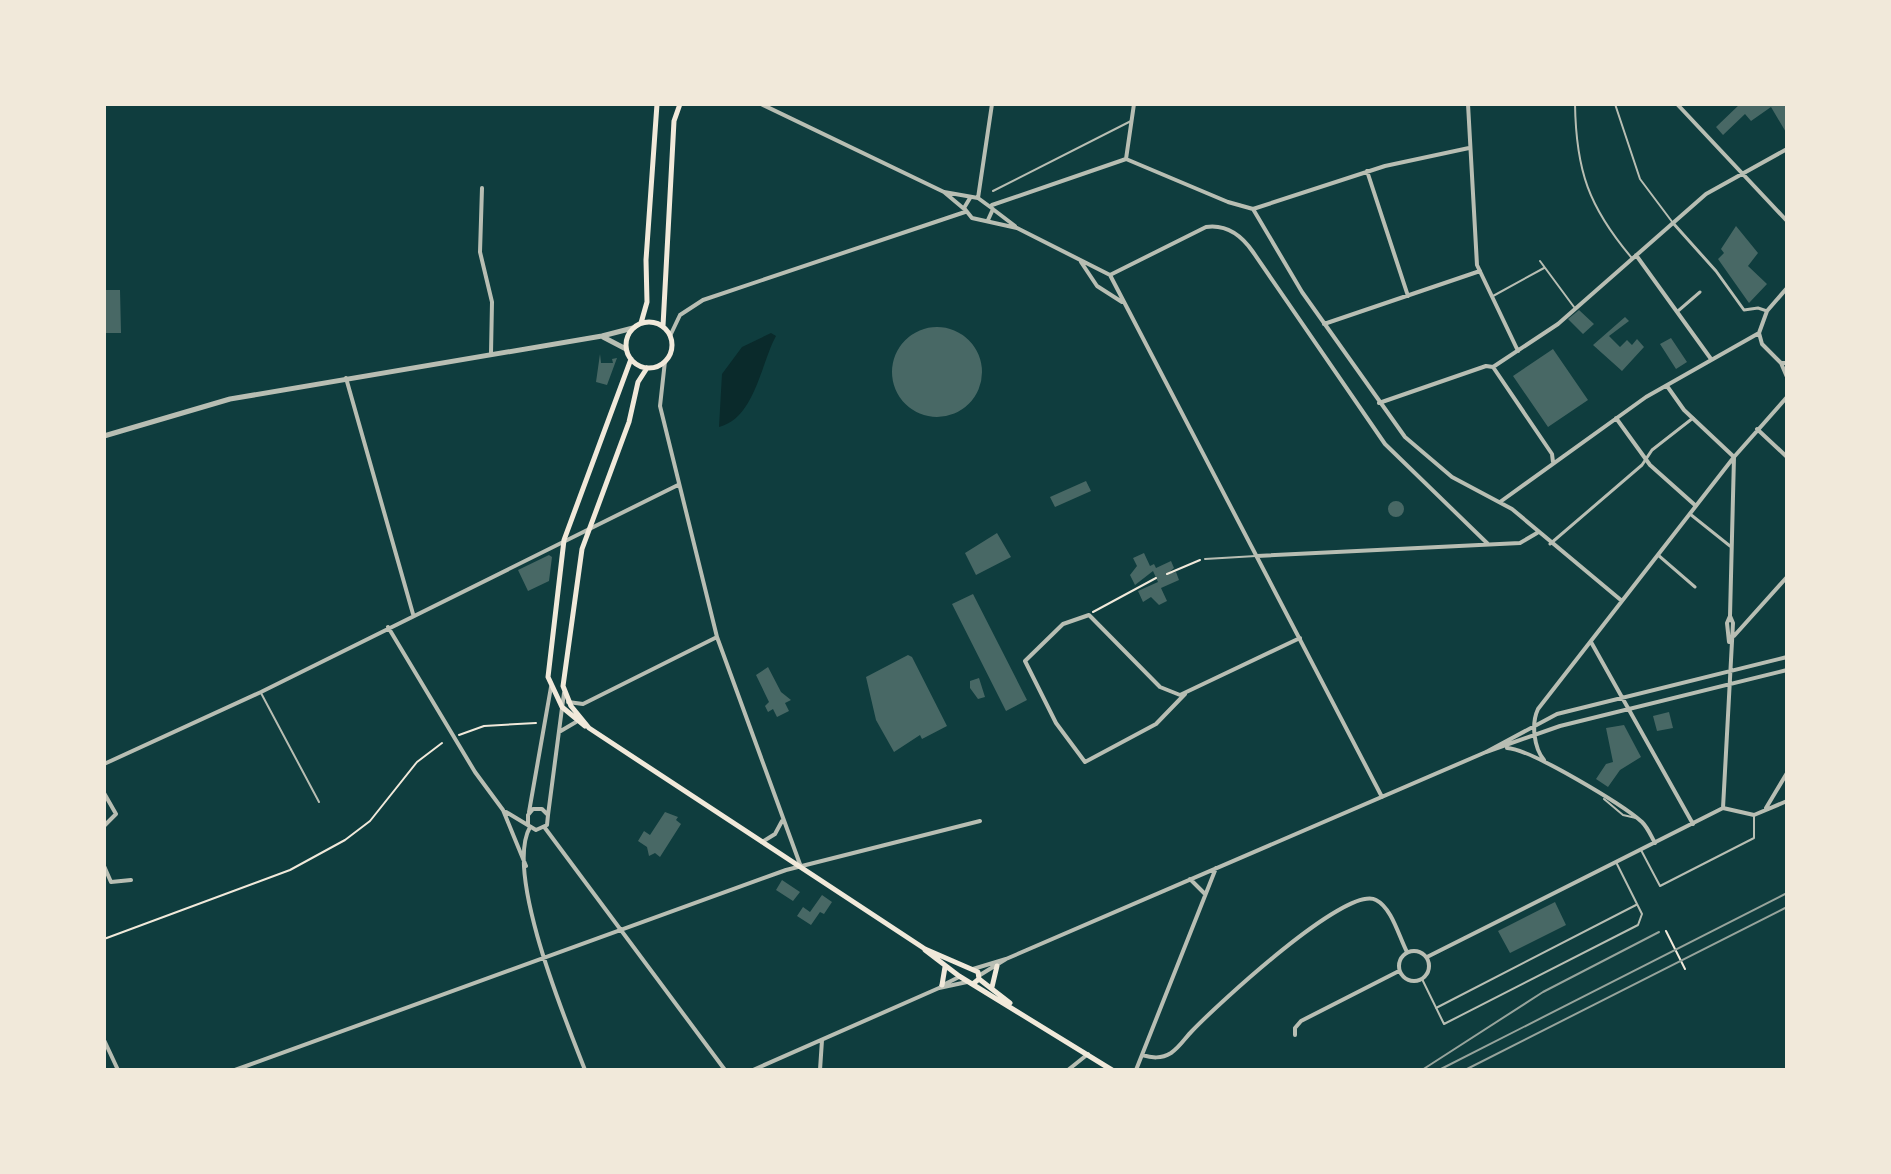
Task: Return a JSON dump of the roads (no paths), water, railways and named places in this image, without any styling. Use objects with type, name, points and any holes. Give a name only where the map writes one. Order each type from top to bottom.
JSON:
[{"type":"main road","points":[[641,323],[647,302],[646,260],[657,104]]},
{"type":"main road","points":[[663,326],[674,121],[680,104]]},
{"type":"main road","points":[[577,720],[564,693],[582,549],[629,422],[638,382],[647,368],[665,361],[671,349],[670,336],[663,326],[650,321],[633,328],[627,338],[626,349],[631,359],[647,368]]},
{"type":"main road","points":[[631,359],[564,540],[548,671],[551,687],[562,707],[577,720],[925,949],[964,969],[972,969],[978,979],[1011,1004],[1112,1070]]},
{"type":"main road","points":[[925,949],[967,982],[978,979],[1011,1004]]},
{"type":"main road","points":[[941,987],[945,966]]},
{"type":"main road","points":[[992,988],[997,966]]},
{"type":"main road","points":[[959,976],[964,969]]},
{"type":"street","points":[[761,104],[944,192],[978,198],[1017,228]]},
{"type":"street","points":[[978,198],[992,104]]},
{"type":"street","points":[[1126,159],[1134,104]]},
{"type":"street","points":[[1468,104],[1480,271],[1518,351]]},
{"type":"street","points":[[1677,104],[1787,221]]},
{"type":"street","points":[[988,220],[993,207],[1126,159],[1226,201],[1253,209],[1367,171],[1469,148]]},
{"type":"street","points":[[1379,403],[1486,366],[1493,367],[1558,324],[1706,194],[1787,149]]},
{"type":"street","points":[[1367,171],[1408,296]]},
{"type":"street","points":[[482,188],[480,252],[492,302],[491,353]]},
{"type":"street","points":[[944,192],[976,220],[1017,228],[1110,275],[1206,227],[1223,228],[1238,235],[1253,252],[1385,444],[1488,544]]},
{"type":"street","points":[[670,336],[680,315],[703,300],[964,210],[970,198]]},
{"type":"street","points":[[1253,209],[1324,324],[1405,437],[1449,475],[1500,502],[1622,601]]},
{"type":"street","points":[[1673,223],[1744,310],[1758,308],[1767,311]]},
{"type":"street","points":[[1634,256],[1711,359]]},
{"type":"street","points":[[1080,260],[1097,286],[1105,288],[1124,303]]},
{"type":"street","points":[[1324,324],[1480,271]]},
{"type":"street","points":[[1095,280],[1102,272]]},
{"type":"street","points":[[1110,275],[1382,797]]},
{"type":"street","points":[[1105,288],[1111,282]]},
{"type":"street","points":[[1787,288],[1767,311],[1759,333],[1762,344],[1784,363],[1787,377]]},
{"type":"street","points":[[1678,311],[1700,292]]},
{"type":"street","points":[[104,436],[225,400],[602,336],[633,328]]},
{"type":"street","points":[[1500,502],[1616,418],[1759,333]]},
{"type":"street","points":[[602,336],[626,349]]},
{"type":"street","points":[[665,361],[660,406],[717,637],[801,867]]},
{"type":"street","points":[[1493,367],[1552,454],[1553,462]]},
{"type":"street","points":[[346,378],[413,614]]},
{"type":"street","points":[[1667,386],[1693,418],[1734,457],[1734,546],[1730,616],[1726,633],[1730,644]]},
{"type":"street","points":[[1544,760],[1537,750],[1534,723],[1538,709],[1734,457],[1787,397]]},
{"type":"street","points":[[1616,418],[1667,483],[1696,506]]},
{"type":"street","points":[[1550,544],[1646,459],[1652,450],[1693,418]]},
{"type":"street","points":[[1757,429],[1787,457]]},
{"type":"street","points":[[104,764],[261,692],[678,485]]},
{"type":"street","points":[[1690,514],[1726,545],[1734,546]]},
{"type":"street","points":[[1257,556],[1524,542],[1537,533]]},
{"type":"street","points":[[1658,555],[1695,587]]},
{"type":"street","points":[[1723,808],[1730,644],[1787,577]]},
{"type":"street","points":[[1185,694],[1160,687],[1089,615],[1063,624],[1026,659],[1049,708],[1085,762],[1156,724],[1185,694],[1300,638]]},
{"type":"street","points":[[1730,616],[1733,637]]},
{"type":"street","points":[[388,627],[475,772],[503,810],[526,866]]},
{"type":"street","points":[[568,702],[583,704],[717,637]]},
{"type":"street","points":[[1591,642],[1693,824]]},
{"type":"street","points":[[972,969],[1006,959],[1486,752],[1534,723],[1557,714],[1787,657]]},
{"type":"street","points":[[1486,752],[1631,709],[1787,670]]},
{"type":"street","points":[[551,687],[529,812],[526,866],[544,959],[585,1070]]},
{"type":"street","points":[[545,828],[564,693]]},
{"type":"street","points":[[558,734],[577,720],[583,704]]},
{"type":"street","points":[[1501,749],[1515,749],[1544,760],[1636,818],[1655,843]]},
{"type":"street","points":[[1765,809],[1787,773]]},
{"type":"street","points":[[104,793],[116,814],[104,826]]},
{"type":"street","points":[[1427,957],[1723,808],[1754,815],[1787,801]]},
{"type":"street","points":[[529,812],[540,808],[548,815]]},
{"type":"street","points":[[503,810],[529,825],[545,828],[725,1070]]},
{"type":"street","points":[[762,842],[775,834],[783,819]]},
{"type":"street","points":[[235,1070],[801,867],[980,821]]},
{"type":"street","points":[[104,866],[111,882],[131,880]]},
{"type":"street","points":[[1136,1070],[1216,868]]},
{"type":"street","points":[[1190,879],[1205,894]]},
{"type":"street","points":[[1142,1055],[1158,1058],[1172,1052],[1195,1027],[1321,919],[1359,899],[1369,897],[1382,905],[1407,952]]},
{"type":"street","points":[[1418,951],[1427,957],[1429,969],[1422,979],[1409,980],[1399,971],[1399,960],[1407,952],[1418,951]]},
{"type":"street","points":[[978,979],[1006,959]]},
{"type":"street","points":[[1295,1035],[1295,1028],[1301,1021],[1399,971]]},
{"type":"street","points":[[753,1070],[941,987],[959,976]]},
{"type":"street","points":[[941,987],[967,982]]},
{"type":"street","points":[[104,1039],[118,1070]]},
{"type":"street","points":[[820,1070],[822,1040]]},
{"type":"street","points":[[1068,1070],[1088,1054]]},
{"type":"lane","points":[[1575,104],[1580,151],[1592,206],[1634,256]]},
{"type":"lane","points":[[1615,104],[1640,179],[1673,223]]},
{"type":"lane","points":[[993,191],[1132,120]]},
{"type":"lane","points":[[1540,261],[1574,307]]},
{"type":"lane","points":[[1491,296],[1544,268]]},
{"type":"lane","points":[[1205,559],[1238,554],[1257,556]]},
{"type":"lane","points":[[261,692],[319,802]]},
{"type":"lane","points":[[1641,849],[1660,886],[1753,839],[1754,815]]},
{"type":"lane","points":[[1422,979],[1444,1024],[1638,925],[1643,916],[1615,862]]},
{"type":"lane","points":[[1436,1008],[1638,904]]},
{"type":"water","points":[[771,333],[776,336],[749,401],[731,422],[719,427],[722,374],[742,347]]},
{"type":"railway","points":[[1439,1070],[1787,893]]},
{"type":"railway","points":[[1465,1070],[1787,907]]},
{"type":"railway","points":[[1422,1070],[1543,992],[1659,932]]}]
